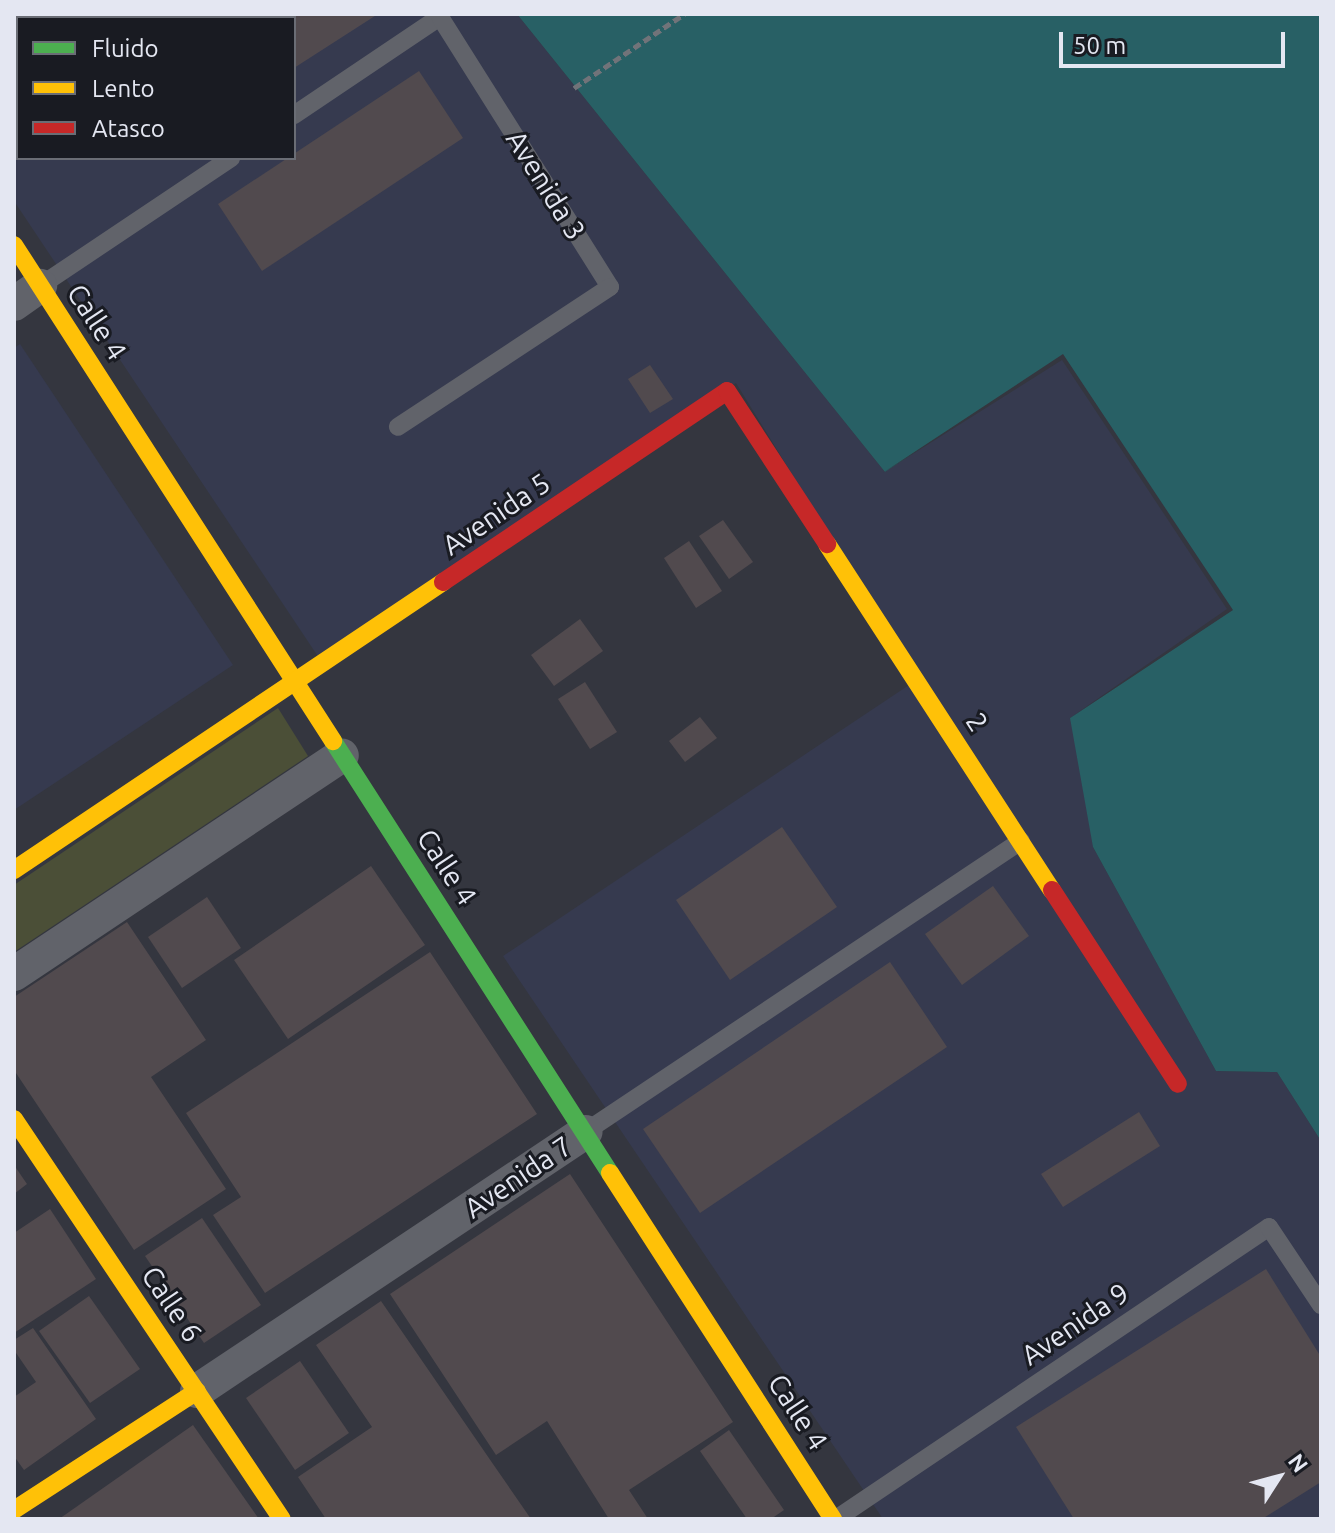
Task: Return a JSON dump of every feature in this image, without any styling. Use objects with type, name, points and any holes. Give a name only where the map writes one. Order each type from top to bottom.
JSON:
[{"type":"street","name":"Calle 4","points":[[14,245],[27,295],[296,684],[834,1519]]},
{"type":"street","name":"Avenida 5","points":[[14,870],[296,684],[727,391]]},
{"type":"street","name":"2","points":[[727,391],[1178,1084]]},
{"type":"street","points":[[14,974],[342,755]]},
{"type":"street","name":"Calle 6","points":[[14,1119],[282,1519]]},
{"type":"street","name":"Avenida 7","points":[[14,1510],[585,1132]]},
{"type":"lane","name":"Avenida 3","points":[[296,114],[440,17],[610,287],[398,427]]},
{"type":"lane","points":[[27,295],[228,160]]},
{"type":"lane","name":"Avenida 7","points":[[585,1132],[1021,841]]},
{"type":"lane","name":"Avenida 9","points":[[834,1519],[1269,1227],[1321,1305]]},
{"type":"path","points":[[574,88],[684,14]]},
{"type":"shaded area","points":[[14,14],[517,14],[885,472],[1063,354],[1233,610],[1093,847],[1216,1071],[1277,1072],[1321,1141],[1321,1519],[883,1519],[503,956],[918,679],[736,383],[319,658],[14,201]]},
{"type":"shaded area","points":[[517,14],[1321,14],[1321,1141],[1277,1072],[1216,1071],[1093,847],[1070,718],[1232,610],[1063,355],[885,472]]},
{"type":"shaded area","points":[[20,344],[233,665],[14,810],[14,348]]},
{"type":"green space","points":[[278,708],[308,756],[14,952],[14,885]]},
{"type":"pier","points":[[1063,354],[1233,610],[1067,720],[1227,609],[1062,360],[881,474]]},
{"type":"building","points":[[66,14],[378,14],[296,67],[296,16]]},
{"type":"building","points":[[419,71],[463,138],[262,271],[218,204],[284,160],[296,160],[296,152]]},
{"type":"building","points":[[650,365],[673,399],[650,413],[628,379]]},
{"type":"building","points":[[723,520],[753,562],[729,579],[699,536]]},
{"type":"building","points":[[689,541],[722,591],[696,608],[664,558]]},
{"type":"building","points":[[580,619],[603,651],[554,686],[531,655]]},
{"type":"building","points":[[585,682],[617,732],[590,749],[558,699]]},
{"type":"building","points":[[700,717],[717,738],[685,762],[669,741]]},
{"type":"building","points":[[782,827],[837,907],[730,980],[676,900]]},
{"type":"building","points":[[371,866],[425,945],[288,1039],[234,960]]},
{"type":"building","points":[[993,886],[1029,936],[962,985],[925,934]]},
{"type":"building","points":[[207,897],[241,948],[182,988],[148,937]]},
{"type":"building","points":[[127,922],[206,1040],[151,1077],[226,1189],[134,1250],[14,1070],[14,997]]},
{"type":"building","points":[[430,952],[537,1114],[265,1293],[213,1215],[241,1197],[186,1113]]},
{"type":"building","points":[[890,962],[947,1047],[700,1213],[643,1129]]},
{"type":"building","points":[[1139,1112],[1160,1146],[1063,1207],[1041,1174]]},
{"type":"building","points":[[14,1165],[27,1184],[14,1194]]},
{"type":"building","points":[[570,1174],[733,1422],[629,1490],[648,1519],[609,1519],[547,1421],[496,1455],[390,1294]]},
{"type":"building","points":[[50,1209],[96,1279],[14,1333],[14,1233]]},
{"type":"building","points":[[202,1218],[261,1305],[204,1343],[145,1256]]},
{"type":"building","points":[[1266,1269],[1321,1357],[1321,1482],[1262,1519],[1074,1519],[1016,1427]]},
{"type":"building","points":[[89,1296],[140,1369],[90,1403],[39,1331]]},
{"type":"building","points":[[381,1301],[531,1519],[326,1519],[298,1477],[372,1427],[316,1345]]},
{"type":"building","points":[[33,1328],[96,1419],[24,1470],[14,1456],[14,1397],[36,1382],[14,1350],[14,1340]]},
{"type":"building","points":[[300,1361],[349,1433],[295,1470],[246,1398]]},
{"type":"building","points":[[193,1425],[259,1519],[59,1519]]},
{"type":"building","points":[[729,1430],[784,1510],[771,1519],[747,1519],[700,1451]]},
{"type":"traffic: fast","points":[[333,741],[610,1173]]},
{"type":"traffic: slow","points":[[14,245],[333,741]]},
{"type":"traffic: slow","points":[[827,544],[1052,890]]},
{"type":"traffic: slow","points":[[14,870],[443,582]]},
{"type":"traffic: slow","points":[[14,1119],[282,1519]]},
{"type":"traffic: slow","points":[[610,1173],[833,1519]]},
{"type":"traffic: slow","points":[[14,1510],[197,1391]]},
{"type":"traffic: jam","points":[[443,582],[727,391],[827,544]]},
{"type":"traffic: jam","points":[[1052,890],[1178,1084]]}]
